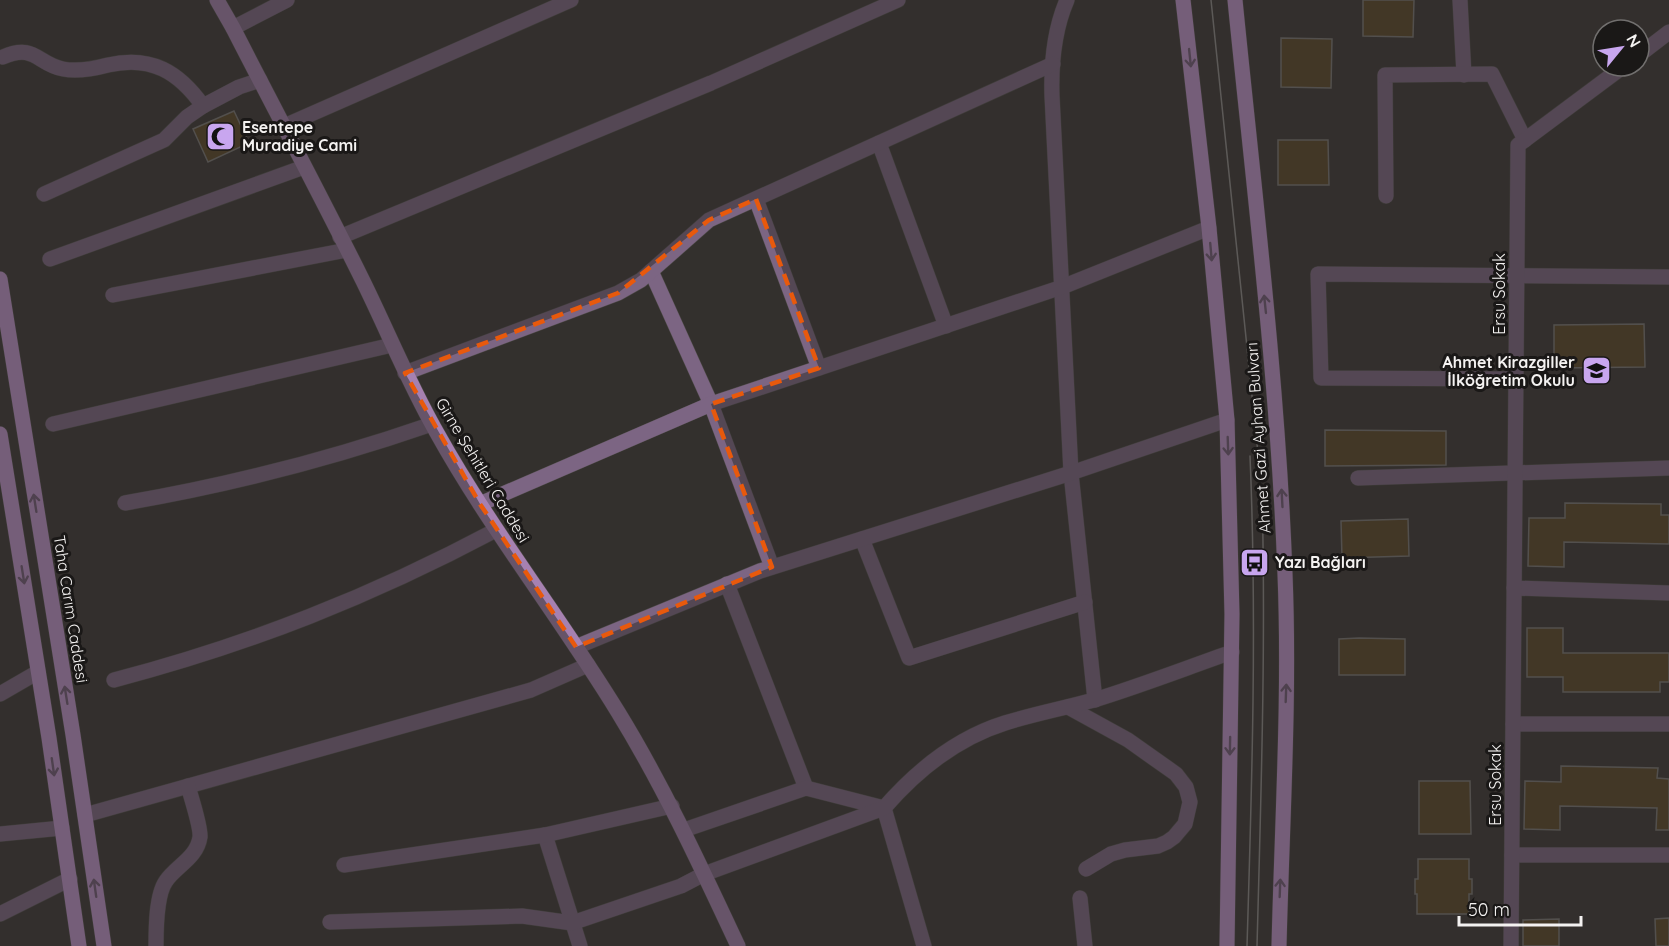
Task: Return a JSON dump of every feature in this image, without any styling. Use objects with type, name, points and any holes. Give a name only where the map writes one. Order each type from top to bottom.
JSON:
[{"type":"main road","name":"Ahmet Gazi Ayhan Bulvarı","points":[[1183,0],[1209,228],[1227,420],[1232,652],[1227,946]]},
{"type":"main road","name":"Ahmet Gazi Ayhan Bulvarı","points":[[1234,0],[1277,426],[1285,564],[1288,650],[1279,946]]},
{"type":"main road","name":"Taha Carım Caddesi","points":[[0,279],[104,946]]},
{"type":"main road","points":[[0,434],[79,946]]},
{"type":"street","name":"Girne Şehitleri Caddesi","points":[[217,0],[344,243],[405,373],[432,424],[496,530],[576,646],[637,743],[684,830],[738,946]]},
{"type":"street","points":[[233,28],[286,0]]},
{"type":"street","points":[[284,126],[571,0]]},
{"type":"street","points":[[113,295],[344,243],[898,0]]},
{"type":"street","points":[[1067,0],[1056,38],[1052,96],[1071,473],[1095,700]]},
{"type":"street","points":[[1460,0],[1464,75]]},
{"type":"street","points":[[1651,46],[1669,32]]},
{"type":"street","points":[[3,57],[27,52],[55,67],[73,70],[96,69],[126,63],[153,65],[176,75],[203,106]]},
{"type":"street","points":[[405,373],[630,287],[709,220],[1053,64]]},
{"type":"street","points":[[1386,196],[1385,75],[1492,74],[1521,143],[1608,78]]},
{"type":"street","points":[[44,194],[164,140],[187,117],[203,106],[239,87],[260,80]]},
{"type":"street","points":[[879,143],[946,326]]},
{"type":"street","name":"Ersu Sokak","points":[[1511,946],[1517,275],[1521,143]]},
{"type":"street","points":[[50,259],[304,166]]},
{"type":"street","points":[[756,199],[819,368]]},
{"type":"street","points":[[480,504],[711,404],[1062,287],[1209,228]]},
{"type":"street","points":[[651,271],[711,404],[772,567]]},
{"type":"street","points":[[1516,379],[1321,378],[1318,274],[1669,277]]},
{"type":"street","points":[[53,424],[392,345]]},
{"type":"street","points":[[576,646],[772,567],[1071,473],[1227,420]]},
{"type":"street","points":[[125,503],[265,475],[321,460],[432,424]]},
{"type":"street","points":[[1358,478],[1669,468]]},
{"type":"street","points":[[114,680],[220,650],[330,610],[414,572],[496,530]]},
{"type":"street","points":[[862,539],[909,658],[1085,602]]},
{"type":"street","points":[[727,584],[806,788]]},
{"type":"street","points":[[1514,588],[1669,593]]},
{"type":"street","points":[[330,922],[522,916],[572,923],[681,886],[704,874],[884,808],[914,775],[939,756],[966,740],[1005,723],[1095,700],[1232,652]]},
{"type":"street","points":[[85,815],[531,690],[588,665]]},
{"type":"street","points":[[0,694],[38,672]]},
{"type":"street","points":[[1068,706],[1128,740],[1176,774],[1186,787],[1190,802],[1185,824],[1167,842],[1158,846],[1111,854],[1086,869]]},
{"type":"street","points":[[1513,724],[1669,724]]},
{"type":"street","points":[[156,946],[159,900],[163,886],[171,874],[180,869],[193,853],[200,835],[188,786]]},
{"type":"street","points":[[684,830],[806,788],[884,808]]},
{"type":"street","points":[[344,865],[545,835],[672,806]]},
{"type":"street","points":[[884,808],[924,946]]},
{"type":"street","points":[[0,834],[62,828]]},
{"type":"street","points":[[545,835],[580,946]]},
{"type":"street","points":[[1512,855],[1669,855]]},
{"type":"street","points":[[0,914],[70,879]]},
{"type":"street","points":[[1080,898],[1085,946]]},
{"type":"highlighted area","points":[[756,199],[819,368],[711,404],[772,567],[576,647],[480,504],[405,373],[618,293],[709,220]]},
{"type":"building","points":[[1363,0],[1414,0],[1413,37],[1363,36]]},
{"type":"building","points":[[1281,38],[1332,39],[1331,88],[1281,87]]},
{"type":"building","name":"Esentepe Muradiye Cami","points":[[234,111],[249,143],[208,162],[193,129]]},
{"type":"building","points":[[1278,140],[1328,140],[1329,185],[1278,185]]},
{"type":"building","points":[[1644,324],[1645,367],[1554,368],[1554,325]]},
{"type":"building","points":[[1325,430],[1446,431],[1446,465],[1325,466]]},
{"type":"building","points":[[1565,503],[1661,504],[1661,515],[1669,515],[1669,544],[1564,542],[1564,567],[1528,566],[1529,518],[1565,518]]},
{"type":"building","points":[[1408,519],[1409,556],[1342,558],[1341,521]]},
{"type":"building","points":[[1527,628],[1563,628],[1563,653],[1669,653],[1669,682],[1660,682],[1660,692],[1563,692],[1563,677],[1527,677]]},
{"type":"building","points":[[1339,639],[1405,639],[1405,675],[1339,675]]},
{"type":"building","points":[[1561,766],[1658,768],[1657,778],[1669,779],[1669,830],[1656,830],[1657,808],[1560,806],[1560,830],[1524,829],[1525,781],[1561,782]]},
{"type":"building","points":[[1419,781],[1470,781],[1471,834],[1419,834]]},
{"type":"building","points":[[1418,859],[1469,859],[1472,894],[1469,894],[1469,914],[1417,914],[1415,879],[1418,879]]},
{"type":"building","points":[[1669,918],[1669,946],[1656,946],[1655,919]]},
{"type":"building","points":[[1559,919],[1559,946],[1523,946],[1523,920]]},
{"type":"tram line","points":[[1211,0],[1262,492],[1263,662],[1257,946]]},
{"type":"tram line","points":[[1247,946],[1253,640],[1250,456]]},
{"type":"place","name":"Esentepe Muradiye Cami","points":[[221,136]]},
{"type":"place","name":"Ahmet Kirazgiller İlköğretim Okulu","points":[[1596,371]]},
{"type":"place","name":"Yazı Bağları","points":[[1254,562]]}]
